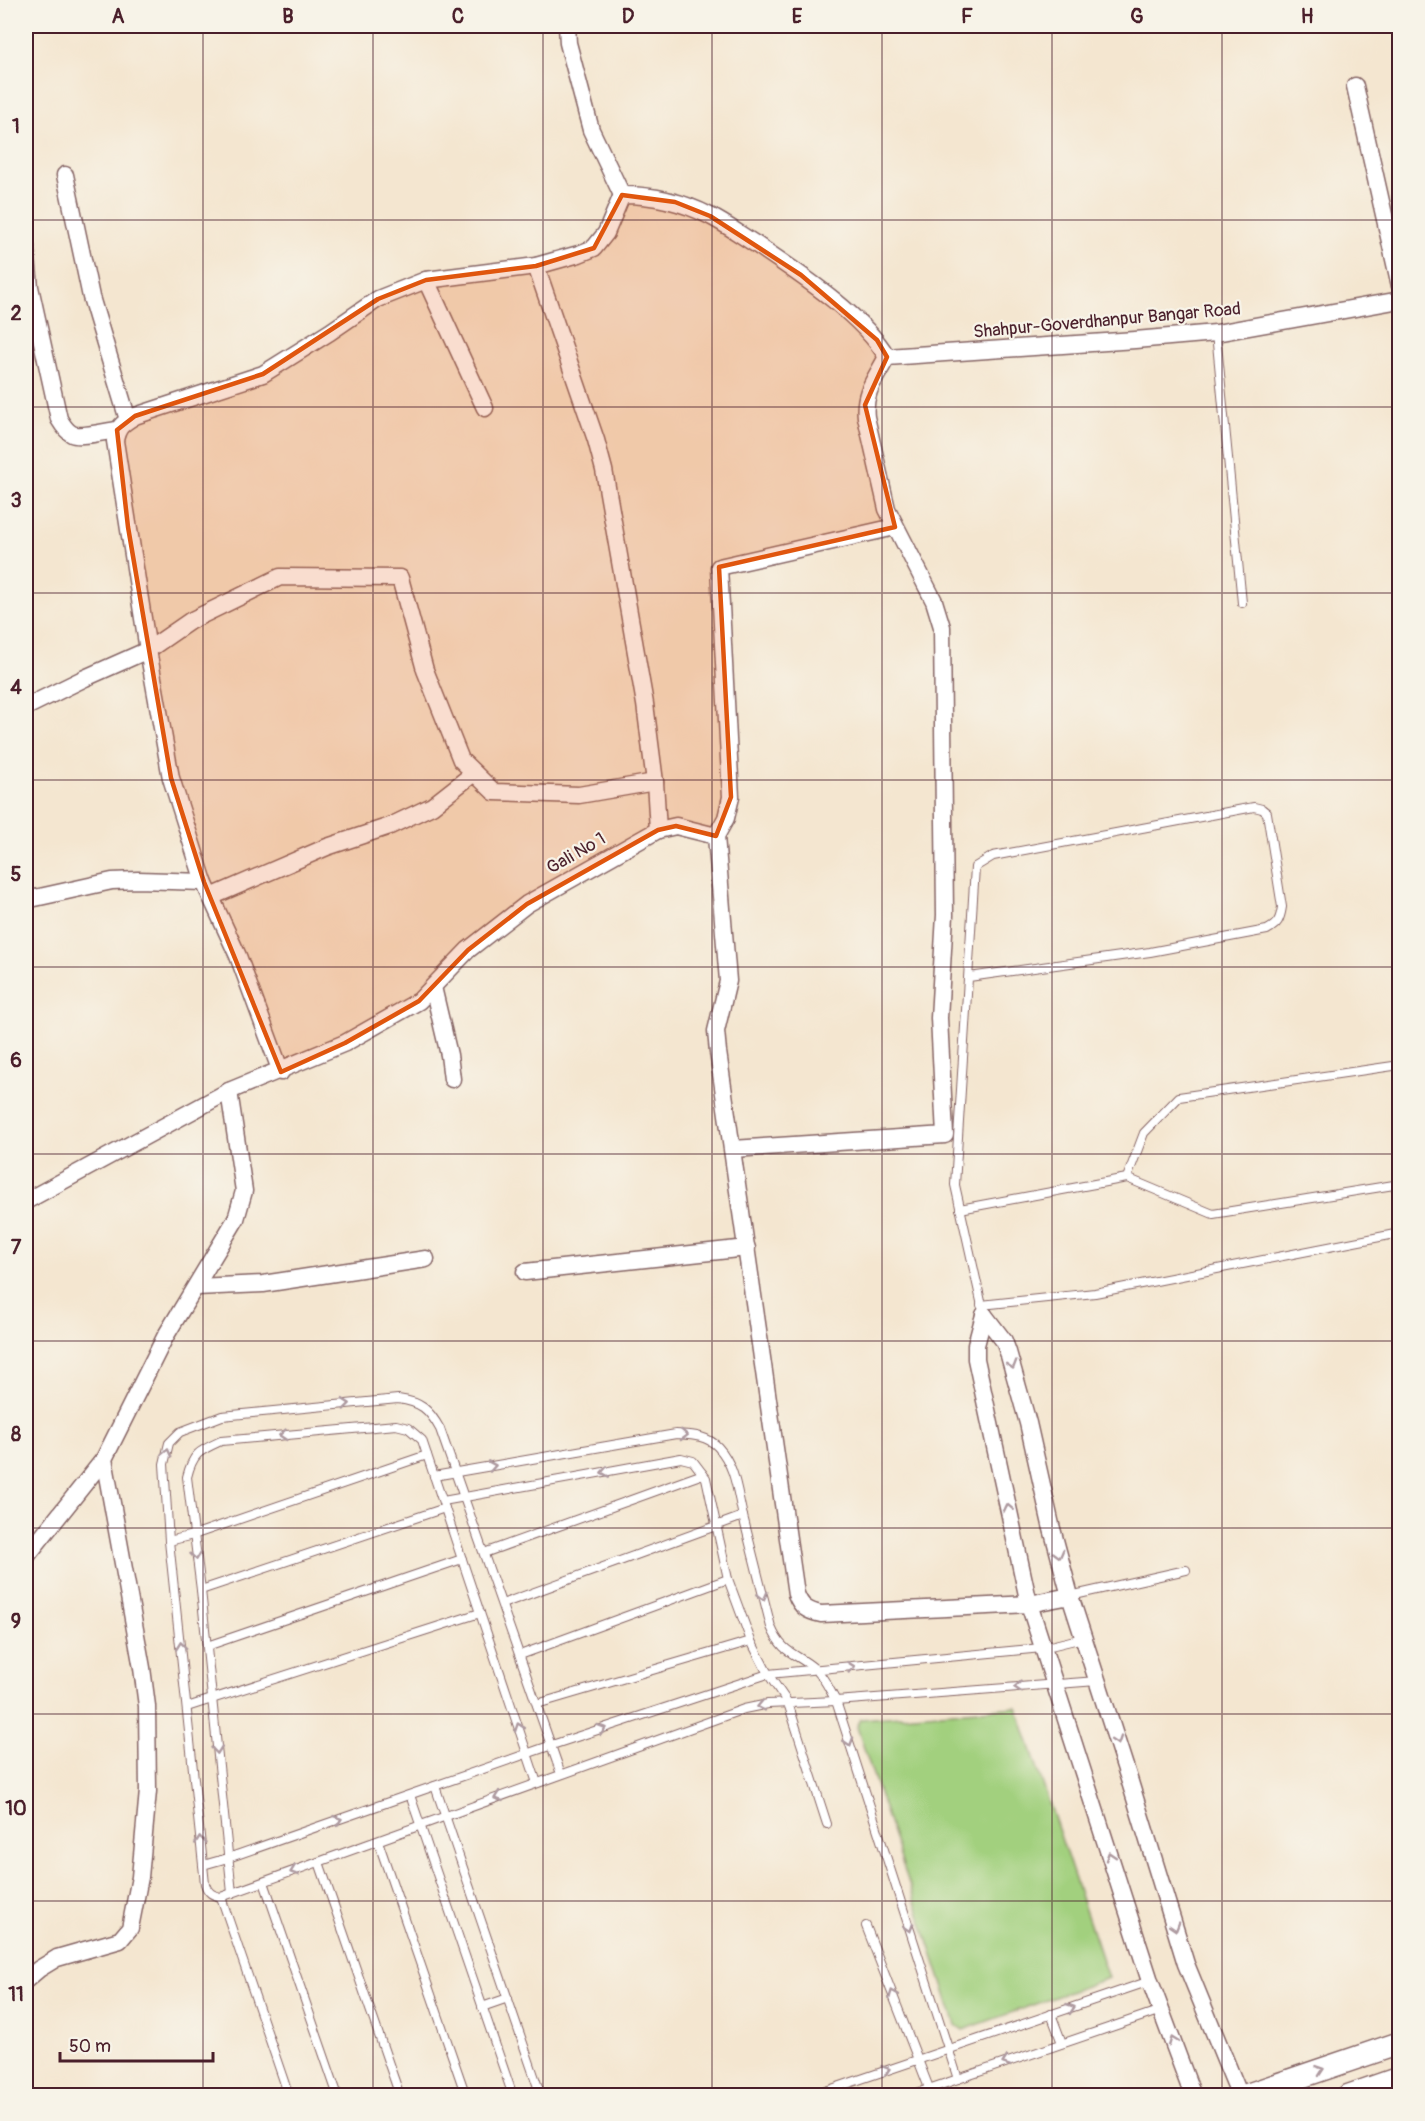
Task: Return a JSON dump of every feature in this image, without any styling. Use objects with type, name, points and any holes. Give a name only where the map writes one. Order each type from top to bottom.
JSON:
[{"type":"main road","points":[[1242,2096],[1400,2043]]},
{"type":"main road","points":[[1348,2096],[1400,2078]]},
{"type":"street","points":[[26,247],[28,288],[59,418],[72,434],[80,435],[122,425],[263,374],[378,299],[426,280],[536,266],[594,248],[606,233],[622,195],[591,130],[568,43],[567,26]]},
{"type":"street","points":[[1355,86],[1400,286]]},
{"type":"street","points":[[65,175],[122,425],[115,441],[147,650],[171,778],[207,890],[238,956],[280,1072]]},
{"type":"street","points":[[622,195],[642,195],[675,202],[710,216],[801,275],[877,340],[887,357],[867,392],[865,405],[887,508],[934,601],[942,627],[945,915],[939,1018],[945,1135],[733,1149]]},
{"type":"street","points":[[536,266],[596,440],[604,470],[644,693],[655,782],[658,830]]},
{"type":"street","points":[[426,280],[485,408]]},
{"type":"street","name":"Shahpur-Goverdhanpur Bangar Road","points":[[887,357],[1216,333],[1400,300]]},
{"type":"street","points":[[895,527],[719,567],[731,797],[726,818],[716,837],[728,981],[716,1031],[770,1424],[796,1594],[800,1604],[808,1612],[821,1614],[1029,1604],[1070,1596]]},
{"type":"street","points":[[26,707],[147,650],[190,621],[280,577],[400,578],[425,670],[461,760],[494,792],[579,795],[655,782]]},
{"type":"street","points":[[26,900],[112,881],[138,880],[207,890],[390,826],[432,806],[474,773]]},
{"type":"street","name":"Gali No 1","points":[[26,1201],[230,1091],[345,1044],[419,1001],[468,950],[527,904],[658,830],[676,826],[716,837]]},
{"type":"street","points":[[433,987],[449,1054],[452,1079]]},
{"type":"street","points":[[26,1557],[104,1459],[165,1337],[236,1219],[244,1191],[230,1091]]},
{"type":"street","points":[[525,1272],[747,1248]]},
{"type":"street","points":[[196,1287],[262,1284],[426,1259]]},
{"type":"street","points":[[983,1310],[1004,1341],[1008,1352],[1028,1423],[1070,1596],[1186,1964],[1242,2096]]},
{"type":"street","points":[[983,1310],[976,1345],[976,1359],[1029,1604],[1150,1981],[1193,2096]]},
{"type":"street","points":[[26,1980],[57,1958],[72,1952],[120,1941],[127,1935],[140,1877],[148,1791],[147,1706],[104,1459]]},
{"type":"lane","points":[[1216,333],[1242,603]]},
{"type":"lane","points":[[969,977],[1150,952],[1267,930],[1275,926],[1280,920],[1282,907],[1267,813],[1262,809],[1254,807],[993,856],[975,867],[955,1185],[983,1310],[1095,1293],[1400,1233]]},
{"type":"lane","points":[[1127,1178],[1144,1133],[1179,1097],[1400,1065]]},
{"type":"lane","points":[[960,1209],[1127,1178],[1214,1214],[1400,1184]]},
{"type":"lane","points":[[561,1774],[456,1473],[440,1429],[431,1413],[413,1401],[398,1399],[222,1416],[180,1432],[169,1443],[164,1464],[169,1541],[203,1865],[207,1890],[213,1896],[221,1897],[264,1882],[744,1709],[768,1704],[1097,1681]]},
{"type":"lane","points":[[232,1893],[187,1477],[191,1461],[204,1449],[221,1441],[396,1425],[408,1428],[422,1440],[537,1783]]},
{"type":"lane","points":[[434,1476],[676,1434],[698,1435],[716,1445],[728,1460],[735,1479],[771,1627],[777,1641],[788,1652],[817,1670],[836,1701],[958,2079]]},
{"type":"lane","points":[[169,1541],[193,1535],[427,1455]]},
{"type":"lane","points":[[201,1590],[464,1497],[681,1458],[693,1461],[706,1478],[728,1579],[751,1641],[768,1674],[788,1703],[826,1824]]},
{"type":"lane","points":[[484,1553],[703,1474]]},
{"type":"lane","points":[[502,1604],[743,1516]]},
{"type":"lane","points":[[207,1646],[462,1559]]},
{"type":"lane","points":[[1070,1596],[1186,1570]]},
{"type":"lane","points":[[520,1654],[728,1579]]},
{"type":"lane","points":[[187,1707],[480,1613]]},
{"type":"lane","points":[[203,1865],[552,1745],[768,1674],[1042,1648],[1083,1638]]},
{"type":"lane","points":[[537,1704],[751,1641]]},
{"type":"lane","points":[[435,1786],[541,2096]]},
{"type":"lane","points":[[410,1795],[513,2096]]},
{"type":"lane","points":[[378,1841],[466,2096]]},
{"type":"lane","points":[[319,1862],[400,2096]]},
{"type":"lane","points":[[264,1882],[338,2096]]},
{"type":"lane","points":[[221,1897],[289,2096]]},
{"type":"lane","points":[[866,1926],[929,2088]]},
{"type":"lane","points":[[811,2096],[1150,1981]]},
{"type":"lane","points":[[482,2007],[508,1998]]},
{"type":"lane","points":[[908,2096],[1161,2010]]},
{"type":"lane","points":[[1051,2014],[1062,2043]]},
{"type":"highlighted area","points":[[622,195],[675,202],[710,216],[801,275],[877,340],[887,357],[865,405],[895,527],[719,567],[731,797],[716,836],[676,826],[658,830],[527,904],[468,950],[419,1001],[345,1043],[281,1072],[204,882],[171,778],[128,527],[117,430],[135,416],[263,374],[378,299],[426,280],[536,266],[594,248]]},
{"type":"green space","points":[[1017,1707],[1108,1978],[963,2030],[956,2025],[857,1727],[861,1719]]}]
